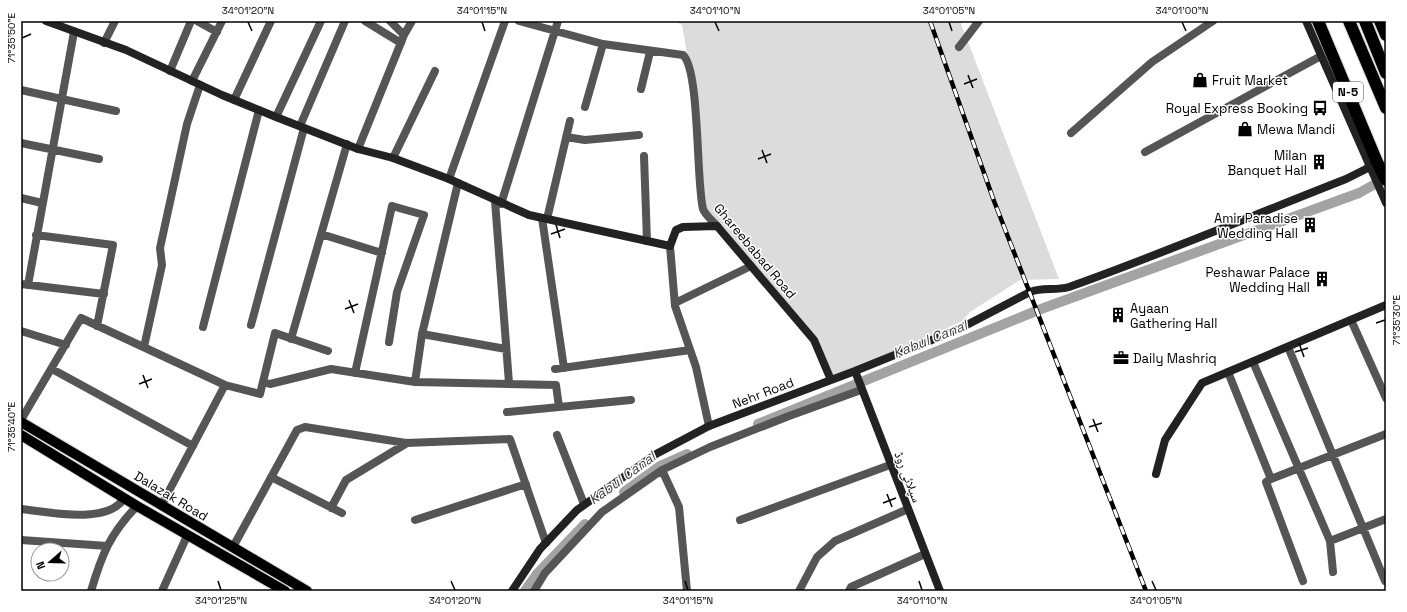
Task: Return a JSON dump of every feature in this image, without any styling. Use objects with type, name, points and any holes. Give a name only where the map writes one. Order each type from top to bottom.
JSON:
[{"type":"highway","name":"N-5","points":[[1318,21],[1373,167],[1383,185]]},
{"type":"highway","points":[[1349,21],[1386,108]]},
{"type":"highway","points":[[1365,21],[1386,73]]},
{"type":"highway","points":[[1380,21],[1386,35]]},
{"type":"main road","name":"Dalazak Road","points":[[21,421],[307,591]]},
{"type":"main road","name":"Dalazak Road","points":[[21,435],[187,536],[280,590]]},
{"type":"street","points":[[46,21],[62,24],[74,32],[126,50],[200,85],[276,117],[358,149],[393,158],[449,179],[529,215],[670,246]]},
{"type":"street","points":[[104,43],[114,21]]},
{"type":"street","points":[[170,71],[191,21]]},
{"type":"street","points":[[197,21],[217,32]]},
{"type":"street","points":[[192,81],[222,21]]},
{"type":"street","points":[[234,100],[271,21]]},
{"type":"street","points":[[276,117],[320,21]]},
{"type":"street","points":[[251,325],[302,127],[345,21]]},
{"type":"street","points":[[365,21],[403,39]]},
{"type":"street","points":[[390,21],[403,39]]},
{"type":"street","points":[[358,149],[403,39],[412,21]]},
{"type":"street","points":[[449,179],[505,21]]},
{"type":"street","points":[[519,21],[603,44],[650,52],[641,89]]},
{"type":"street","points":[[509,383],[498,202],[558,21]]},
{"type":"street","points":[[959,47],[979,21]]},
{"type":"street","points":[[1070,133],[1152,62],[1213,21]]},
{"type":"street","points":[[1306,21],[1373,167]]},
{"type":"street","points":[[74,32],[36,235],[24,284],[104,294]]},
{"type":"street","points":[[585,107],[603,44]]},
{"type":"street","name":"Ghareebabad Road","points":[[650,52],[683,55],[689,65],[694,98],[704,211],[814,340],[831,380]]},
{"type":"street","points":[[1145,152],[1321,56]]},
{"type":"street","points":[[393,158],[435,71]]},
{"type":"street","points":[[144,347],[162,265],[160,248],[187,124],[200,85]]},
{"type":"street","points":[[21,90],[116,112]]},
{"type":"street","points":[[203,327],[259,110]]},
{"type":"street","points":[[564,368],[544,219],[570,121]]},
{"type":"street","points":[[566,137],[586,140],[639,135]]},
{"type":"street","points":[[21,143],[99,159]]},
{"type":"street","points":[[291,339],[347,144]]},
{"type":"street","points":[[644,156],[646,241]]},
{"type":"street","name":"Nehr Road","points":[[512,591],[546,543],[584,504],[656,454],[710,426],[855,372],[959,329],[1030,292],[1036,290],[1066,288],[1141,260],[1373,167]]},
{"type":"street","points":[[415,382],[422,334],[458,183]]},
{"type":"street","points":[[1383,185],[1386,203]]},
{"type":"street","points":[[21,198],[42,203]]},
{"type":"street","points":[[355,373],[392,206],[424,215],[397,292],[388,342]]},
{"type":"street","points":[[710,426],[696,367],[675,303],[670,246],[676,230],[682,227],[717,226]]},
{"type":"street","points":[[321,234],[382,253]]},
{"type":"street","points":[[36,235],[112,245],[98,326]]},
{"type":"street","points":[[675,303],[751,266]]},
{"type":"street","points":[[1156,474],[1165,440],[1202,383],[1386,305]]},
{"type":"street","points":[[21,421],[81,318],[225,385],[260,394],[275,333],[328,351]]},
{"type":"street","points":[[1351,320],[1386,398]]},
{"type":"street","points":[[21,331],[66,345]]},
{"type":"street","points":[[422,334],[506,349]]},
{"type":"street","points":[[1288,347],[1385,580]]},
{"type":"street","points":[[555,369],[690,350]]},
{"type":"street","points":[[1252,362],[1330,541],[1333,572]]},
{"type":"street","points":[[52,369],[193,446]]},
{"type":"street","points":[[263,382],[270,384],[331,369],[415,382],[556,385],[560,407]]},
{"type":"street","name":"سپلائی روڈ","points":[[855,372],[940,591]]},
{"type":"street","points":[[1228,372],[1271,478]]},
{"type":"street","points":[[162,506],[225,385]]},
{"type":"street","points":[[534,591],[545,573],[602,512],[662,470],[710,447],[788,416],[861,390]]},
{"type":"street","points":[[507,412],[631,400]]},
{"type":"street","points":[[233,547],[297,430],[305,427],[408,443],[510,439],[546,543]]},
{"type":"street","points":[[1303,581],[1266,482],[1271,478],[1386,434]]},
{"type":"street","points":[[557,435],[584,504]]},
{"type":"street","points":[[331,508],[346,480],[408,443]]},
{"type":"street","points":[[740,520],[890,464]]},
{"type":"street","points":[[662,470],[678,507],[687,591]]},
{"type":"street","points":[[271,477],[342,513]]},
{"type":"street","points":[[415,520],[526,484]]},
{"type":"street","points":[[21,509],[76,515],[109,509],[120,505],[124,498]]},
{"type":"street","points":[[91,591],[99,564],[107,546],[119,524],[137,506]]},
{"type":"street","points":[[799,591],[817,557],[835,541],[908,509]]},
{"type":"street","points":[[1330,541],[1386,519]]},
{"type":"street","points":[[162,591],[187,536]]},
{"type":"street","points":[[21,540],[107,546]]},
{"type":"street","points":[[849,591],[852,587],[925,554]]},
{"type":"shaded area","points":[[674,21],[960,21],[1059,279],[1020,280],[970,312],[962,321],[855,371],[831,380],[814,340],[704,211],[689,65],[682,25]]},
{"type":"waterway","name":"Kabul Canal","points":[[758,424],[1041,309],[1359,193],[1386,178]]},
{"type":"waterway","name":"Kabul Canal","points":[[624,492],[660,466],[687,454]]},
{"type":"waterway","name":"Kabul Canal","points":[[525,591],[537,574],[585,524]]},
{"type":"railway","points":[[930,21],[994,201],[1146,591]]},
{"type":"place","name":"Fruit Market","points":[[1200,80]]},
{"type":"place","name":"Royal Express Booking","points":[[1320,108]]},
{"type":"place","name":"Mewa Mandi","points":[[1245,129]]},
{"type":"place","name":"Milan Banquet Hall","points":[[1319,162]]},
{"type":"place","name":"Amir Paradise Wedding Hall","points":[[1310,225]]},
{"type":"place","name":"Peshawar Palace Wedding Hall","points":[[1322,279]]},
{"type":"place","name":"Ayaan Gathering Hall","points":[[1118,315]]},
{"type":"place","name":"Daily Mashriq","points":[[1121,358]]}]
